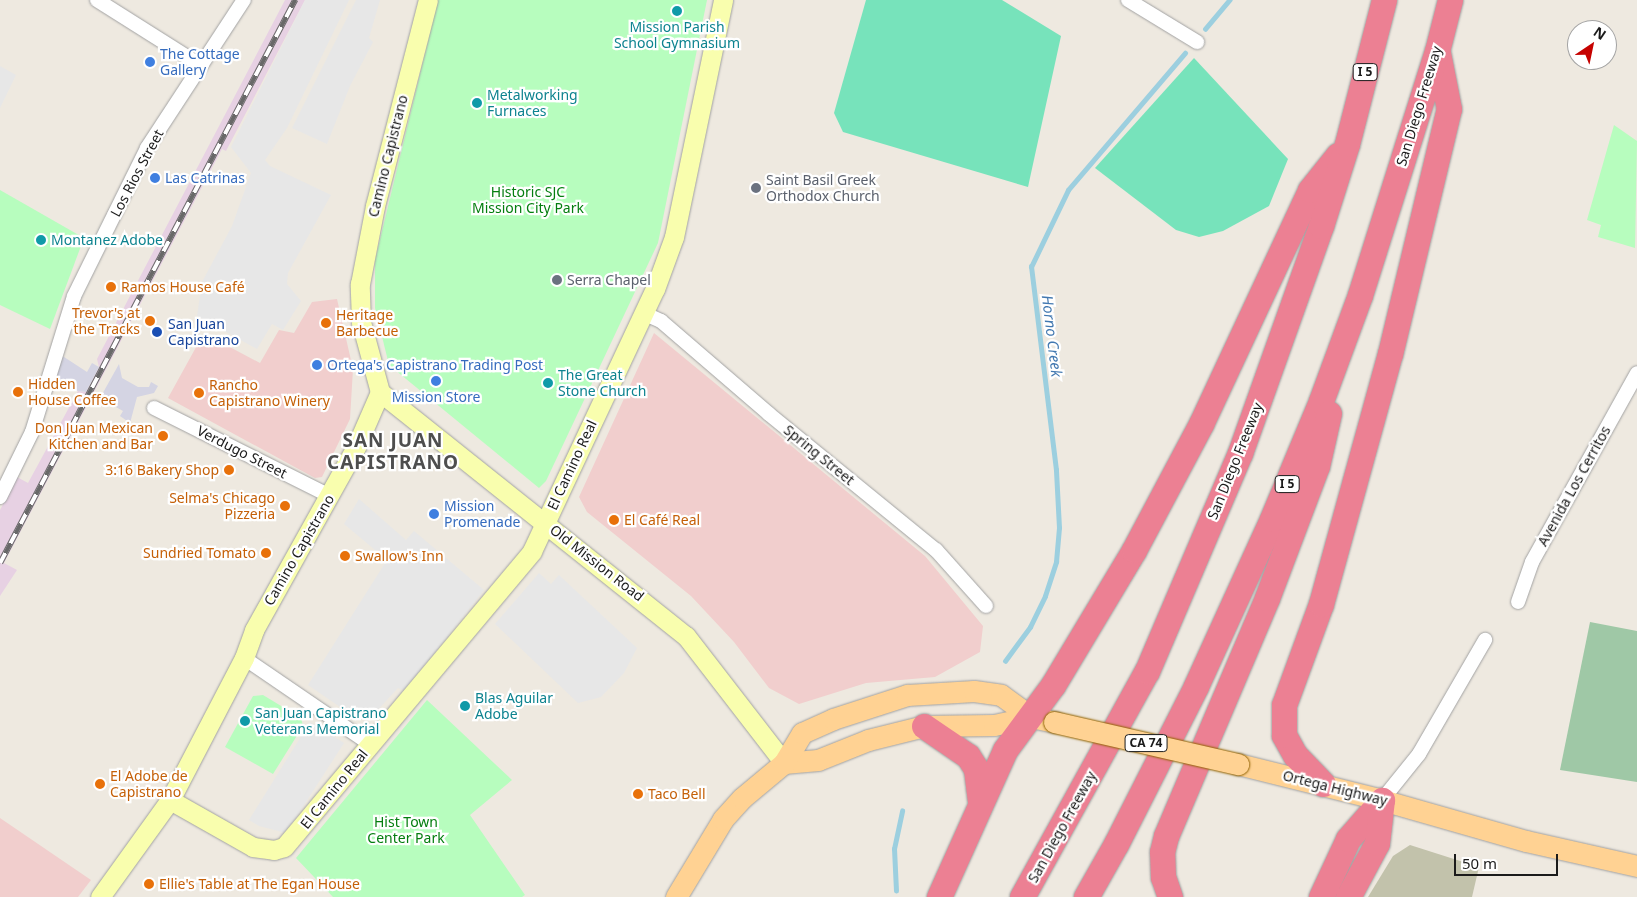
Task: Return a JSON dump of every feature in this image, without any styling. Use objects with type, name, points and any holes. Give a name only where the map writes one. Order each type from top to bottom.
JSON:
[{"type":"highway","name":"San Diego Freeway","points":[[1022,897],[1071,814],[1155,652],[1248,431],[1347,144],[1384,0]]},
{"type":"highway","name":"San Diego Freeway","points":[[1086,897],[1116,844],[1196,686],[1272,519],[1345,336],[1437,51],[1450,0]]},
{"type":"highway","points":[[1323,784],[1295,755],[1284,735],[1284,705],[1321,604],[1387,364],[1449,108],[1437,51]]},
{"type":"highway","points":[[939,897],[980,800],[1005,750],[1043,720],[1183,460],[1310,190],[1347,144]]},
{"type":"highway","points":[[1170,897],[1163,877],[1162,852],[1180,800],[1242,662],[1318,466],[1345,336]]},
{"type":"highway","points":[[924,726],[968,756],[976,769],[980,800]]},
{"type":"highway","points":[[1321,897],[1348,839],[1382,800]]},
{"type":"highway","points":[[1348,897],[1377,844],[1382,800]]},
{"type":"main road","name":"Camino Capistrano","points":[[100,897],[170,800],[244,658],[254,630],[330,496],[380,392],[361,322],[360,284],[375,206],[428,0]]},
{"type":"main road","name":"El Camino Real","points":[[170,800],[253,847],[274,850],[292,841],[370,744],[532,551],[644,313],[674,238],[723,0]]},
{"type":"main road","name":"Old Mission Road","points":[[380,392],[640,596],[686,636],[784,763]]},
{"type":"main road","name":"Ortega Highway","points":[[784,763],[802,733],[857,710],[907,695],[952,691],[1001,694],[1043,720]]},
{"type":"main road","name":"Ortega Highway","points":[[784,763],[818,760],[868,740],[924,726],[994,725],[1043,720],[1323,784],[1526,841],[1637,866]]},
{"type":"main road","points":[[676,897],[723,819],[742,798],[784,763]]},
{"type":"street","name":"Los Rios Street","points":[[0,498],[32,432],[74,296],[146,148],[244,0]]},
{"type":"street","points":[[106,2],[200,65]]},
{"type":"street","points":[[1137,2],[1197,42]]},
{"type":"street","name":"Spring Street","points":[[644,313],[661,321],[936,550],[986,606]]},
{"type":"street","name":"Avenida Los Cerritos","points":[[1518,602],[1532,562],[1637,373]]},
{"type":"street","name":"Verdugo Street","points":[[154,408],[330,496]]},
{"type":"street","points":[[1382,800],[1423,748],[1485,640]]},
{"type":"street","points":[[244,658],[370,744]]},
{"type":"shaded area","points":[[285,0],[305,0],[226,151],[222,149],[4,563],[17,570],[0,596],[0,510],[17,477],[28,483],[78,391],[86,392],[99,367],[97,359]]},
{"type":"shaded area","points":[[305,0],[349,0],[287,128],[265,160],[270,166],[331,195],[288,273],[287,284],[301,301],[283,330],[272,324],[257,349],[197,316],[202,282],[232,226],[251,173],[231,147]]},
{"type":"shaded area","points":[[356,0],[380,0],[369,38],[373,42],[350,86],[327,144],[292,128]]},
{"type":"shaded area","points":[[0,66],[16,75],[0,108]]},
{"type":"shaded area","points":[[337,299],[353,369],[350,419],[322,477],[315,478],[168,398],[200,340],[211,337],[260,363],[279,330],[294,333],[312,302]]},
{"type":"shaded area","points":[[654,333],[925,556],[983,626],[980,652],[935,677],[866,683],[799,704],[769,688],[734,642],[691,596],[587,512],[579,497]]},
{"type":"shaded area","points":[[61,355],[87,372],[92,363],[99,367],[86,392],[50,387]]},
{"type":"shaded area","points":[[119,364],[122,378],[138,387],[149,387],[151,382],[158,386],[154,393],[137,397],[130,423],[120,416],[123,411],[100,398]]},
{"type":"shaded area","points":[[359,499],[406,540],[414,531],[484,590],[405,691],[398,688],[373,715],[359,720],[308,685],[387,560],[344,524]]},
{"type":"shaded area","points":[[539,573],[551,584],[559,575],[637,648],[624,673],[601,697],[578,703],[495,624]]},
{"type":"shaded area","points":[[310,722],[344,743],[286,833],[259,826],[249,820]]},
{"type":"shaded area","points":[[0,818],[91,880],[78,897],[0,897]]},
{"type":"shaded area","points":[[1410,845],[1479,867],[1472,897],[1368,897],[1393,856]]},
{"type":"green space","name":"Historic SJC Mission City Park","points":[[438,0],[707,0],[658,243],[546,481],[539,488],[389,365],[375,308],[375,260]]},
{"type":"green space","points":[[866,0],[1002,0],[1061,36],[1028,187],[843,132],[834,113]]},
{"type":"green space","points":[[1194,58],[1288,159],[1269,206],[1223,231],[1199,237],[1176,230],[1095,168]]},
{"type":"green space","points":[[1614,125],[1637,141],[1635,248],[1598,237],[1601,225],[1587,220]]},
{"type":"green space","points":[[0,190],[84,238],[50,329],[0,305]]},
{"type":"green space","points":[[1590,622],[1637,631],[1637,782],[1560,770]]},
{"type":"green space","points":[[263,695],[301,718],[303,726],[273,774],[225,747],[253,696]]},
{"type":"green space","name":"Hist Town Center Park","points":[[427,700],[512,780],[470,815],[525,895],[522,897],[333,897],[296,858]]},
{"type":"waterway","name":"Horno Creek","points":[[1205,29],[1229,0]]},
{"type":"waterway","name":"Horno Creek","points":[[1005,661],[1030,627],[1045,596],[1056,562],[1059,528],[1056,470],[1031,267],[1068,190],[1185,53]]},
{"type":"waterway","name":"Horno Creek","points":[[896,891],[894,849],[902,811]]},
{"type":"railway","points":[[0,563],[295,0]]},
{"type":"place","name":"Mission Parish School Gymnasium","points":[[677,11]]},
{"type":"place","name":"The Cottage Gallery","points":[[150,62]]},
{"type":"place","name":"Metalworking Furnaces","points":[[477,103]]},
{"type":"place","name":"Las Catrinas","points":[[155,178]]},
{"type":"place","name":"Saint Basil Greek Orthodox Church","points":[[756,188]]},
{"type":"place","name":"Montanez Adobe","points":[[41,240]]},
{"type":"place","name":"Serra Chapel","points":[[557,280]]},
{"type":"place","name":"Ramos House Café","points":[[111,287]]},
{"type":"place","name":"Trevor's at the Tracks","points":[[150,321]]},
{"type":"place","name":"Heritage Barbecue","points":[[326,323]]},
{"type":"place","name":"San Juan Capistrano","points":[[157,332]]},
{"type":"place","name":"Ortega's Capistrano Trading Post","points":[[317,365]]},
{"type":"place","name":"Mission Store","points":[[436,381]]},
{"type":"place","name":"The Great Stone Church","points":[[548,383]]},
{"type":"place","name":"Hidden House Coffee","points":[[18,392]]},
{"type":"place","name":"Rancho Capistrano Winery","points":[[199,393]]},
{"type":"place","name":"Don Juan Mexican Kitchen and Bar","points":[[163,436]]},
{"type":"place","name":"3:16 Bakery Shop","points":[[229,470]]},
{"type":"place","name":"Selma's Chicago Pizzeria","points":[[285,506]]},
{"type":"place","name":"Mission Promenade","points":[[434,514]]},
{"type":"place","name":"El Café Real","points":[[614,520]]},
{"type":"place","name":"Sundried Tomato","points":[[266,553]]},
{"type":"place","name":"Swallow's Inn","points":[[345,556]]},
{"type":"place","name":"Blas Aguilar Adobe","points":[[465,706]]},
{"type":"place","name":"San Juan Capistrano Veterans Memorial","points":[[245,721]]},
{"type":"place","name":"El Adobe de Capistrano","points":[[100,784]]},
{"type":"place","name":"Taco Bell","points":[[638,794]]},
{"type":"place","name":"Ellie's Table at The Egan House","points":[[149,884]]},
{"type":"district","name":"SAN JUAN CAPISTRANO","points":[[393,452]]}]
